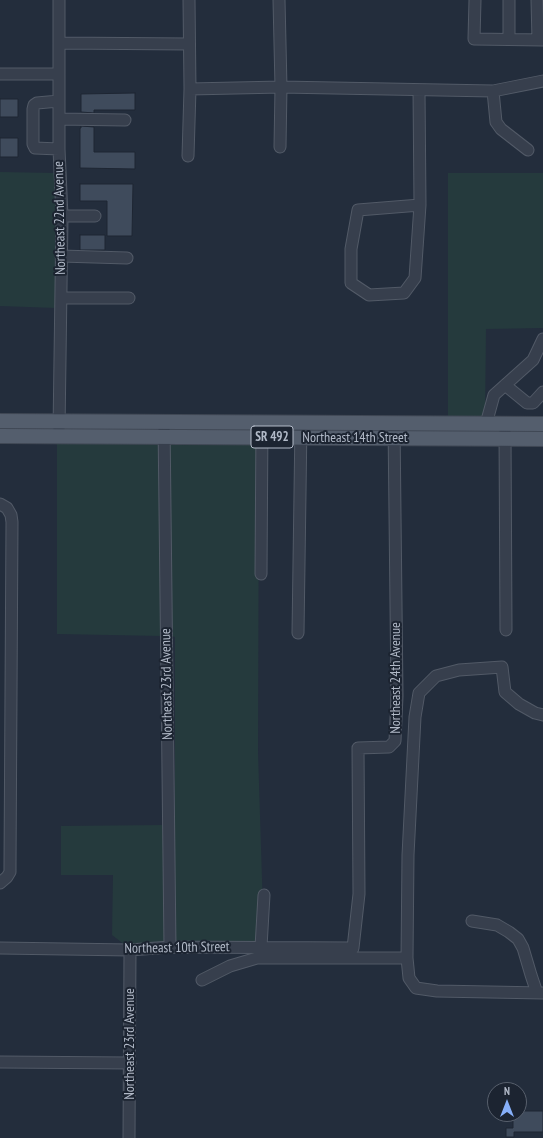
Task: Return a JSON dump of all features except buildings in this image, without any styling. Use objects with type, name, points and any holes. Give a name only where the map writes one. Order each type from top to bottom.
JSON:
[{"type":"main road","name":"Northeast 14th Street","points":[[0,421],[543,424]]},
{"type":"main road","name":"Northeast 14th Street","points":[[0,436],[543,439]]},
{"type":"street","name":"Northeast 22nd Avenue","points":[[59,0],[59,149],[62,216],[59,436]]},
{"type":"street","points":[[188,156],[190,89],[189,0]]},
{"type":"street","points":[[279,0],[281,86],[280,147]]},
{"type":"street","points":[[475,0],[474,39],[540,40],[537,0]]},
{"type":"street","points":[[509,0],[509,40]]},
{"type":"street","points":[[59,43],[189,44]]},
{"type":"street","points":[[0,74],[59,74]]},
{"type":"street","points":[[190,89],[281,86],[493,91],[543,81]]},
{"type":"street","points":[[419,90],[420,205],[415,278],[404,293],[369,295],[351,283],[351,249],[358,210],[420,205]]},
{"type":"street","points":[[493,91],[496,122],[501,129],[528,150]]},
{"type":"street","points":[[59,102],[37,103],[34,105],[33,109],[33,144],[35,148],[59,149]]},
{"type":"street","points":[[59,119],[125,120]]},
{"type":"street","points":[[62,216],[95,216]]},
{"type":"street","points":[[62,256],[127,258]]},
{"type":"street","points":[[61,298],[129,298]]},
{"type":"street","points":[[486,424],[494,395],[533,360],[543,339]]},
{"type":"street","points":[[535,355],[543,364]]},
{"type":"street","points":[[505,385],[528,403],[533,402],[543,392]]},
{"type":"street","name":"Northeast 23rd Avenue","points":[[164,422],[170,947]]},
{"type":"street","points":[[261,574],[262,422]]},
{"type":"street","points":[[298,633],[301,422]]},
{"type":"street","name":"Northeast 24th Avenue","points":[[353,948],[359,894],[358,748],[390,747],[396,741],[397,696],[394,423]]},
{"type":"street","points":[[505,424],[506,630]]},
{"type":"street","points":[[0,883],[10,872],[12,522],[11,515],[3,506]]},
{"type":"street","points":[[472,921],[497,925],[518,939],[523,948],[531,975],[540,993],[437,991],[416,988],[409,978],[407,958],[408,855],[415,717],[419,694],[436,676],[459,670],[502,667],[505,692],[519,704],[543,715]]},
{"type":"street","points":[[261,947],[264,894]]},
{"type":"street","name":"Northeast 10th Street","points":[[0,948],[130,950],[170,947],[353,948]]},
{"type":"street","name":"Northeast 23rd Avenue","points":[[129,1138],[130,950]]},
{"type":"street","points":[[202,980],[230,966],[257,958],[407,958]]},
{"type":"street","points":[[0,1062],[130,1063]]},
{"type":"green space","points":[[0,172],[55,173],[56,308],[0,306]]},
{"type":"green space","points":[[448,173],[543,173],[543,328],[486,329],[485,417],[448,417]]},
{"type":"green space","points":[[57,441],[160,442],[162,636],[57,634]]},
{"type":"green space","points":[[169,442],[259,442],[258,752],[264,942],[174,942],[173,825],[175,824],[175,637],[171,636]]},
{"type":"green space","points":[[164,825],[166,942],[125,945],[112,935],[113,875],[61,875],[61,826]]}]
